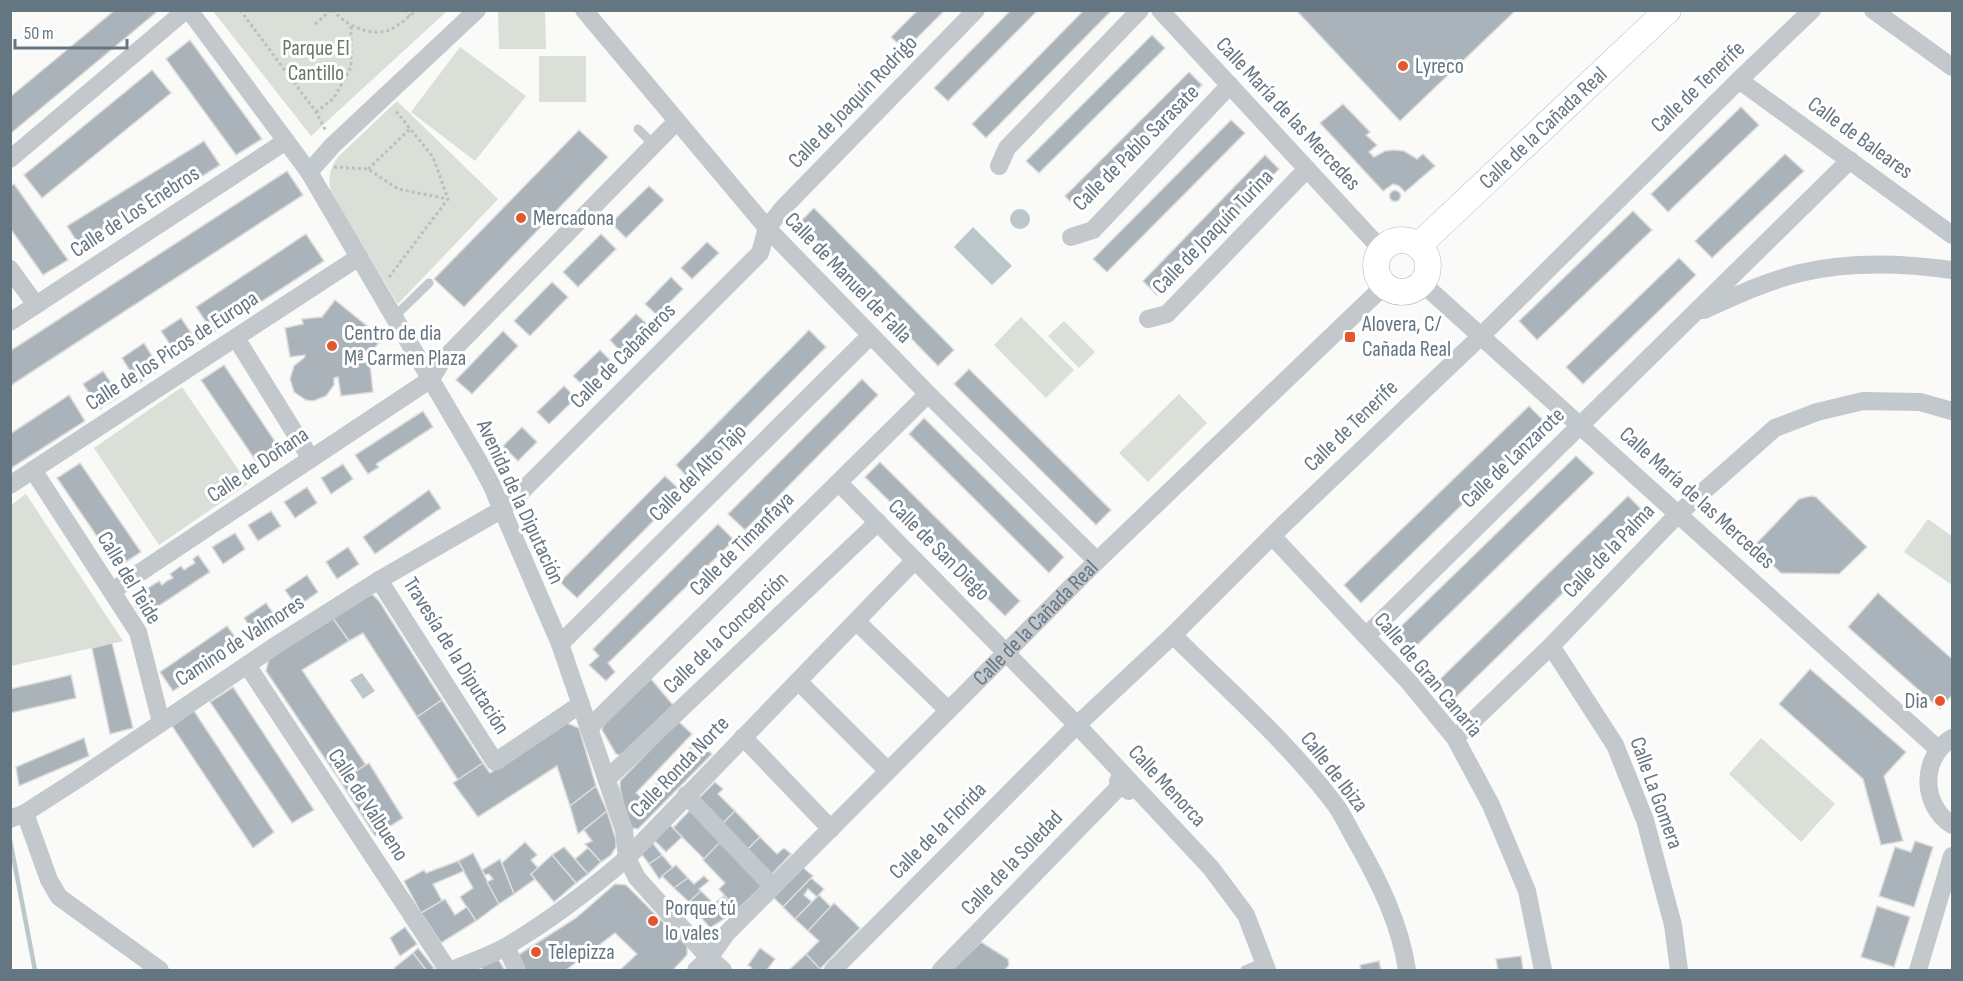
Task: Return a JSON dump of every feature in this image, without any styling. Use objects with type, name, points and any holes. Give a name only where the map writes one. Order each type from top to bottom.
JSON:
[{"type":"street","name":"Avenida de la Diputación","points":[[188,10],[286,141],[312,169],[359,257],[478,460],[560,644],[624,830],[627,858],[637,878],[703,964],[723,970]]},
{"type":"street","points":[[10,159],[188,10]]},
{"type":"street","points":[[312,169],[333,145],[477,10]]},
{"type":"street","name":"Calle de Manuel de Falla","points":[[584,10],[767,228],[870,336],[1097,561]]},
{"type":"street","name":"Calle de Joaquín Rodrigo","points":[[767,228],[784,207],[976,10]]},
{"type":"street","points":[[999,166],[1007,148],[1140,10]]},
{"type":"street","name":"Calle María de las Mercedes","points":[[1160,10],[1382,250]]},
{"type":"street","name":"Calle de la Cañada Real","points":[[1418,246],[1668,10]]},
{"type":"street","name":"Calle de Tenerife","points":[[1077,725],[1481,336],[1812,10]]},
{"type":"street","points":[[1873,10],[1953,67]]},
{"type":"street","name":"Calle de Baleares","points":[[1739,80],[1953,235]]},
{"type":"street","name":"Calle de Pablo Sarasate","points":[[1071,237],[1093,230],[1230,85]]},
{"type":"street","points":[[431,379],[442,361],[677,121]]},
{"type":"street","name":"Calle de Los Enebros","points":[[10,322],[286,141]]},
{"type":"street","name":"Calle de Lanzarote","points":[[1366,636],[1851,160]]},
{"type":"street","name":"Calle de Joaquín Turina","points":[[1148,319],[1167,314],[1307,170]]},
{"type":"street","name":"Calle de Cabañeros","points":[[501,510],[760,253],[767,228]]},
{"type":"street","points":[[1399,240],[1409,241],[1418,246],[1426,257],[1428,270],[1422,283],[1404,292],[1394,291],[1384,285],[1377,275],[1376,262],[1382,250],[1389,243],[1399,240]]},
{"type":"street","name":"Calle de los Picos de Europa","points":[[10,485],[359,257]]},
{"type":"street","name":"Calle de Lanzarote","points":[[1695,314],[1750,290],[1800,273],[1859,265],[1912,265],[1953,270]]},
{"type":"street","points":[[10,269],[36,305]]},
{"type":"street","name":"Calle María de las Mercedes","points":[[1422,283],[1678,513],[1946,744]]},
{"type":"street","name":"Calle de la Cañada Real","points":[[703,964],[723,938],[1005,652],[1384,285]]},
{"type":"street","name":"Calle del Alto Tajo","points":[[560,644],[870,336]]},
{"type":"street","points":[[236,338],[311,459]]},
{"type":"street","name":"Calle de Doñana","points":[[112,591],[431,379]]},
{"type":"street","name":"Calle de Timanfaya","points":[[589,728],[928,394]]},
{"type":"street","name":"Calle de la Palma","points":[[1455,738],[1551,646],[1678,513],[1775,428],[1817,412],[1863,401],[1920,402],[1953,411]]},
{"type":"street","name":"Calle del Teide","points":[[33,470],[138,632],[161,722]]},
{"type":"street","name":"Calle de San Diego","points":[[839,483],[1005,652]]},
{"type":"street","name":"Camino de Valmores","points":[[18,816],[380,580],[501,510]]},
{"type":"street","name":"Calle de la Concepción","points":[[608,779],[878,522]]},
{"type":"street","name":"Calle de Gran Canaria","points":[[1272,536],[1408,682],[1455,738],[1491,805],[1527,891],[1543,970]]},
{"type":"street","name":"Calle Ronda Norte","points":[[450,970],[506,947],[564,907],[627,858],[915,560]]},
{"type":"street","name":"Travesía de la Diputación","points":[[380,580],[495,762],[581,704]]},
{"type":"street","points":[[856,621],[948,710]]},
{"type":"street","name":"Calle de Ibiza","points":[[1173,634],[1288,750],[1338,808],[1378,879],[1395,921],[1407,970]]},
{"type":"street","name":"Calle La Gomera","points":[[1551,646],[1615,745],[1645,820],[1673,925],[1679,970]]},
{"type":"street","name":"Calle Menorca","points":[[1005,652],[1077,725],[1124,782],[1211,868],[1246,915],[1265,966]]},
{"type":"street","name":"Calle de Valbueno","points":[[247,665],[450,970]]},
{"type":"street","points":[[798,681],[888,771]]},
{"type":"street","name":"Calle de la Florida","points":[[833,970],[1077,725]]},
{"type":"street","points":[[743,737],[831,829]]},
{"type":"street","points":[[1946,744],[1931,763],[1928,779],[1929,794],[1935,809],[1953,825]]},
{"type":"street","name":"Calle de la Soledad","points":[[941,970],[1124,782]]},
{"type":"street","points":[[686,795],[773,887]]},
{"type":"street","points":[[18,816],[59,897],[160,970]]},
{"type":"street","points":[[1918,970],[1953,856]]},
{"type":"street","points":[[506,947],[517,970]]},
{"type":"lane","points":[[638,129],[654,144]]},
{"type":"lane","points":[[394,317],[429,283]]},
{"type":"lane","points":[[1245,970],[1265,966]]},
{"type":"path","points":[[240,10],[316,112],[333,145]]},
{"type":"path","points":[[315,24],[332,10],[341,20],[351,26],[380,32],[388,30],[417,10]]},
{"type":"path","points":[[405,10],[410,16]]},
{"type":"path","points":[[316,112],[334,98],[351,67],[351,26]]},
{"type":"path","points":[[384,97],[432,158],[448,199]]},
{"type":"path","points":[[368,170],[410,129]]},
{"type":"path","points":[[312,169],[368,170],[398,189],[448,199]]},
{"type":"path","points":[[379,290],[448,199]]},
{"type":"green space","name":"Parque El Cantillo","points":[[213,11],[447,11],[311,136]]},
{"type":"green space","points":[[498,11],[545,11],[546,49],[499,49]]},
{"type":"green space","points":[[460,47],[526,96],[475,161],[411,112]]},
{"type":"green space","points":[[539,56],[586,56],[586,102],[539,102]]},
{"type":"green space","points":[[397,101],[498,199],[398,304],[334,199],[330,188],[330,172],[338,157]]},
{"type":"green space","points":[[1021,317],[1074,370],[1046,398],[994,345]]},
{"type":"green space","points":[[1064,321],[1095,352],[1079,368],[1048,336]]},
{"type":"green space","points":[[182,387],[248,484],[159,545],[94,448]]},
{"type":"green space","points":[[1179,394],[1207,423],[1148,482],[1119,453]]},
{"type":"green space","points":[[26,494],[123,641],[11,666],[11,505]]},
{"type":"green space","points":[[1928,519],[1952,536],[1952,585],[1904,552]]},
{"type":"green space","points":[[1761,738],[1835,804],[1801,842],[1729,774]]},
{"type":"shaded area","points":[[1020,209],[1027,212],[1030,219],[1027,226],[1020,229],[1013,226],[1010,219],[1013,212]]},
{"type":"shaded area","points":[[973,227],[1012,266],[992,285],[954,247]]},
{"type":"shaded area","points":[[362,673],[375,691],[363,699],[350,680]]},
{"type":"building","points":[[115,10],[159,10],[10,134],[10,97]]},
{"type":"building","points":[[918,10],[945,10],[905,50],[891,37]]},
{"type":"building","points":[[1011,10],[1038,10],[948,101],[934,88]]},
{"type":"building","points":[[1084,10],[1112,10],[986,138],[972,124]]},
{"type":"building","name":"Lyreco","points":[[1296,10],[1516,10],[1400,121]]},
{"type":"building","points":[[1152,35],[1165,48],[1039,173],[1026,161]]},
{"type":"building","points":[[190,40],[262,139],[236,155],[166,59]]},
{"type":"building","points":[[152,70],[171,93],[42,198],[24,175]]},
{"type":"building","points":[[1189,72],[1202,85],[1077,209],[1065,196]]},
{"type":"building","points":[[1343,104],[1370,132],[1366,135],[1377,145],[1369,152],[1374,157],[1385,151],[1404,151],[1417,159],[1423,154],[1435,166],[1405,192],[1393,184],[1383,191],[1320,123]]},
{"type":"building","points":[[1741,107],[1759,125],[1668,212],[1651,194]]},
{"type":"building","points":[[1231,120],[1245,133],[1107,272],[1093,259]]},
{"type":"building","name":"Mercadona","points":[[579,130],[608,157],[464,307],[434,279]]},
{"type":"building","points":[[204,141],[220,165],[83,251],[67,226]]},
{"type":"building","points":[[1785,154],[1804,171],[1712,258],[1695,241]]},
{"type":"building","points":[[1265,155],[1279,169],[1157,295],[1143,281]]},
{"type":"building","points":[[287,171],[303,195],[10,386],[10,351]]},
{"type":"building","points":[[14,184],[68,260],[43,275],[10,228],[10,187]]},
{"type":"building","points":[[649,186],[664,200],[626,238],[611,223]]},
{"type":"building","points":[[1395,191],[1399,192],[1399,200],[1395,201],[1391,200],[1390,196],[1391,192]]},
{"type":"building","points":[[814,208],[954,350],[938,366],[799,223]]},
{"type":"building","points":[[1633,211],[1652,230],[1537,340],[1519,321]]},
{"type":"building","points":[[306,234],[324,261],[213,333],[196,307]]},
{"type":"building","points":[[601,234],[616,249],[578,287],[563,272]]},
{"type":"building","points":[[707,242],[719,253],[692,279],[681,268]]},
{"type":"building","points":[[1679,258],[1696,275],[1583,384],[1566,367]]},
{"type":"building","points":[[671,277],[683,289],[657,315],[645,304]]},
{"type":"building","points":[[552,282],[568,297],[530,336],[514,321]]},
{"type":"building","name":"Centro de dia Mª Carmen Plaza","points":[[335,300],[382,338],[369,356],[373,392],[341,396],[338,377],[334,378],[334,385],[326,396],[313,401],[306,400],[294,392],[290,379],[294,366],[305,355],[290,357],[285,328],[303,324],[302,319],[322,317]]},
{"type":"building","points":[[636,314],[648,325],[621,352],[610,340]]},
{"type":"building","points":[[181,318],[198,343],[178,356],[161,331]]},
{"type":"building","points":[[809,330],[826,347],[692,482],[676,465]]},
{"type":"building","points":[[503,331],[518,346],[472,394],[456,380]]},
{"type":"building","points":[[144,343],[160,369],[138,384],[122,358]]},
{"type":"building","points":[[600,350],[611,361],[585,387],[573,376]]},
{"type":"building","points":[[224,365],[284,455],[262,470],[201,380]]},
{"type":"building","points":[[969,369],[1111,510],[1096,525],[954,384]]},
{"type":"building","points":[[103,371],[120,396],[100,409],[83,384]]},
{"type":"building","points":[[862,379],[878,395],[745,530],[728,514]]},
{"type":"building","points":[[564,386],[576,398],[549,424],[537,412]]},
{"type":"building","points":[[69,395],[85,421],[10,469],[10,434]]},
{"type":"building","points":[[1529,406],[1546,423],[1361,603],[1344,585]]},
{"type":"building","points":[[423,411],[433,427],[376,464],[379,467],[368,474],[355,455]]},
{"type":"building","points":[[924,418],[1064,557],[1049,573],[909,434]]},
{"type":"building","points":[[522,427],[537,442],[518,461],[503,446]]},
{"type":"building","points":[[1576,456],[1594,473],[1412,650],[1394,633]]},
{"type":"building","points":[[880,462],[1020,601],[1005,616],[865,477]]},
{"type":"building","points":[[80,463],[141,552],[118,567],[57,478]]},
{"type":"building","points":[[343,464],[353,479],[331,494],[321,478]]},
{"type":"building","points":[[665,476],[682,492],[577,598],[560,582]]},
{"type":"building","points":[[307,487],[317,503],[295,518],[284,502]]},
{"type":"building","points":[[429,490],[441,508],[375,554],[363,537]]},
{"type":"building","points":[[1628,496],[1645,513],[1452,701],[1435,684]]},
{"type":"building","points":[[1816,497],[1867,547],[1839,574],[1781,573],[1753,547],[1799,499]]},
{"type":"building","points":[[271,511],[281,526],[258,541],[248,525]]},
{"type":"building","points":[[718,524],[734,540],[608,663],[615,672],[606,681],[589,665],[599,656],[593,649]]},
{"type":"building","points":[[235,533],[245,549],[223,564],[212,547]]},
{"type":"building","points":[[348,547],[359,564],[337,579],[326,562]]},
{"type":"building","points":[[198,555],[210,572],[142,617],[134,604],[139,600],[136,596],[142,592],[145,597],[150,593],[148,588],[159,581],[162,585],[173,578],[170,574],[181,566],[184,570],[195,563],[193,559]]},
{"type":"building","points":[[307,575],[318,592],[297,607],[285,590]]},
{"type":"building","points":[[1878,593],[1952,659],[1952,695],[1940,709],[1848,627]]},
{"type":"building","points":[[373,595],[442,700],[417,717],[363,633],[349,641],[332,617],[365,596]]},
{"type":"building","points":[[266,603],[278,620],[256,636],[244,618]]},
{"type":"building","points":[[332,617],[349,641],[302,670],[366,765],[340,781],[266,671],[269,658]]},
{"type":"building","points":[[227,626],[241,645],[173,691],[160,672]]},
{"type":"building","points":[[112,643],[133,728],[110,734],[92,648]]},
{"type":"building","points":[[1810,669],[1906,752],[1884,776],[1903,841],[1881,845],[1863,779],[1779,704]]},
{"type":"building","points":[[71,675],[76,698],[10,713],[10,689]]},
{"type":"building","points":[[651,679],[673,705],[623,756],[616,754],[602,730],[604,723]]},
{"type":"building","points":[[233,687],[314,810],[292,823],[210,702]]},
{"type":"building","points":[[442,700],[483,763],[458,780],[417,717]]},
{"type":"building","points":[[194,711],[274,832],[253,848],[172,726]]},
{"type":"building","points":[[678,721],[692,734],[636,793],[642,798],[697,740],[712,754],[638,829],[632,828],[629,826],[620,781]]},
{"type":"building","points":[[567,723],[579,728],[596,786],[570,806],[557,766],[478,817],[453,783],[483,763],[490,773]]},
{"type":"building","points":[[84,738],[89,756],[19,786],[16,767]]},
{"type":"building","points":[[369,763],[403,818],[375,836],[340,781]]},
{"type":"building","points":[[715,782],[723,789],[718,794],[735,811],[722,824],[698,799]]},
{"type":"building","points":[[596,786],[607,811],[578,834],[570,806]]},
{"type":"building","points":[[691,809],[722,840],[704,859],[673,828]]},
{"type":"building","points":[[607,811],[616,847],[611,855],[601,862],[585,844],[592,841],[584,830]]},
{"type":"building","points":[[735,811],[760,837],[747,850],[722,824]]},
{"type":"building","points":[[670,825],[682,837],[666,852],[654,840]]},
{"type":"building","points":[[760,837],[777,854],[784,848],[791,854],[772,874],[747,850]]},
{"type":"building","points":[[722,840],[762,880],[761,887],[737,910],[719,889],[725,883],[703,860]]},
{"type":"building","points":[[1915,841],[1933,847],[1914,907],[1879,896],[1895,847],[1911,852]]},
{"type":"building","points":[[525,842],[537,855],[531,860],[538,868],[531,874],[535,879],[514,894],[502,863]]},
{"type":"building","points":[[652,842],[662,855],[649,864],[640,852]]},
{"type":"building","points":[[564,847],[588,874],[576,883],[552,855]]},
{"type":"building","points":[[588,848],[601,862],[588,874],[575,859]]},
{"type":"building","points":[[473,853],[499,904],[476,921],[460,897],[473,888],[458,861]]},
{"type":"building","points":[[552,855],[576,883],[554,902],[531,874]]},
{"type":"building","points":[[662,855],[673,868],[659,879],[649,864]]},
{"type":"building","points":[[500,859],[514,894],[499,904],[487,882],[493,879],[489,874],[485,875],[482,870]]},
{"type":"building","points":[[458,861],[464,871],[433,884],[442,901],[421,913],[404,881],[424,870],[426,873]]},
{"type":"building","points":[[676,865],[688,878],[674,888],[662,876]]},
{"type":"building","points":[[801,866],[813,876],[783,907],[772,896]]},
{"type":"building","points":[[704,876],[709,881],[689,902],[674,888],[688,878],[694,884]]},
{"type":"building","points":[[811,878],[824,889],[817,897],[808,889],[804,895],[812,902],[795,919],[783,907]]},
{"type":"building","points":[[615,884],[626,885],[687,946],[687,955],[673,970],[620,970],[637,954],[615,933],[566,970],[522,970],[515,957],[576,918]]},
{"type":"building","points":[[701,891],[714,904],[700,914],[689,902]]},
{"type":"building","points":[[819,895],[831,907],[808,931],[795,919]]},
{"type":"building","points":[[724,896],[737,910],[710,928],[699,915]]},
{"type":"building","points":[[445,899],[455,915],[467,907],[476,921],[441,943],[421,913]]},
{"type":"building","points":[[834,903],[860,928],[820,969],[806,954],[819,941],[808,931]]},
{"type":"building","points":[[1877,906],[1910,917],[1894,967],[1861,957]]},
{"type":"building","points":[[405,927],[417,944],[400,956],[390,938]]},
{"type":"building","points":[[981,942],[1008,959],[1009,965],[1005,970],[952,970]]},
{"type":"building","points":[[418,948],[434,968],[426,970],[413,953]]},
{"type":"building","points":[[760,948],[775,959],[767,970],[750,970],[752,968],[748,965]]},
{"type":"building","points":[[413,953],[426,970],[396,970],[394,968]]},
{"type":"building","points":[[806,954],[820,969],[789,970]]},
{"type":"building","points":[[1521,956],[1523,970],[1498,970],[1496,959]]},
{"type":"building","points":[[498,959],[505,970],[483,970],[481,967]]},
{"type":"building","points":[[1379,961],[1381,970],[1361,970],[1360,965]]},
{"type":"waterway","points":[[10,840],[35,970]]},
{"type":"place","name":"Lyreco","points":[[1403,66]]},
{"type":"place","name":"Mercadona","points":[[521,218]]},
{"type":"place","name":"Alovera, C/ Cañada Real","points":[[1350,337]]},
{"type":"place","name":"Centro de dia Mª Carmen Plaza","points":[[332,346]]},
{"type":"place","name":"Dia","points":[[1940,701]]},
{"type":"place","name":"Porque tú lo vales","points":[[653,921]]},
{"type":"place","name":"Telepizza","points":[[536,952]]}]
